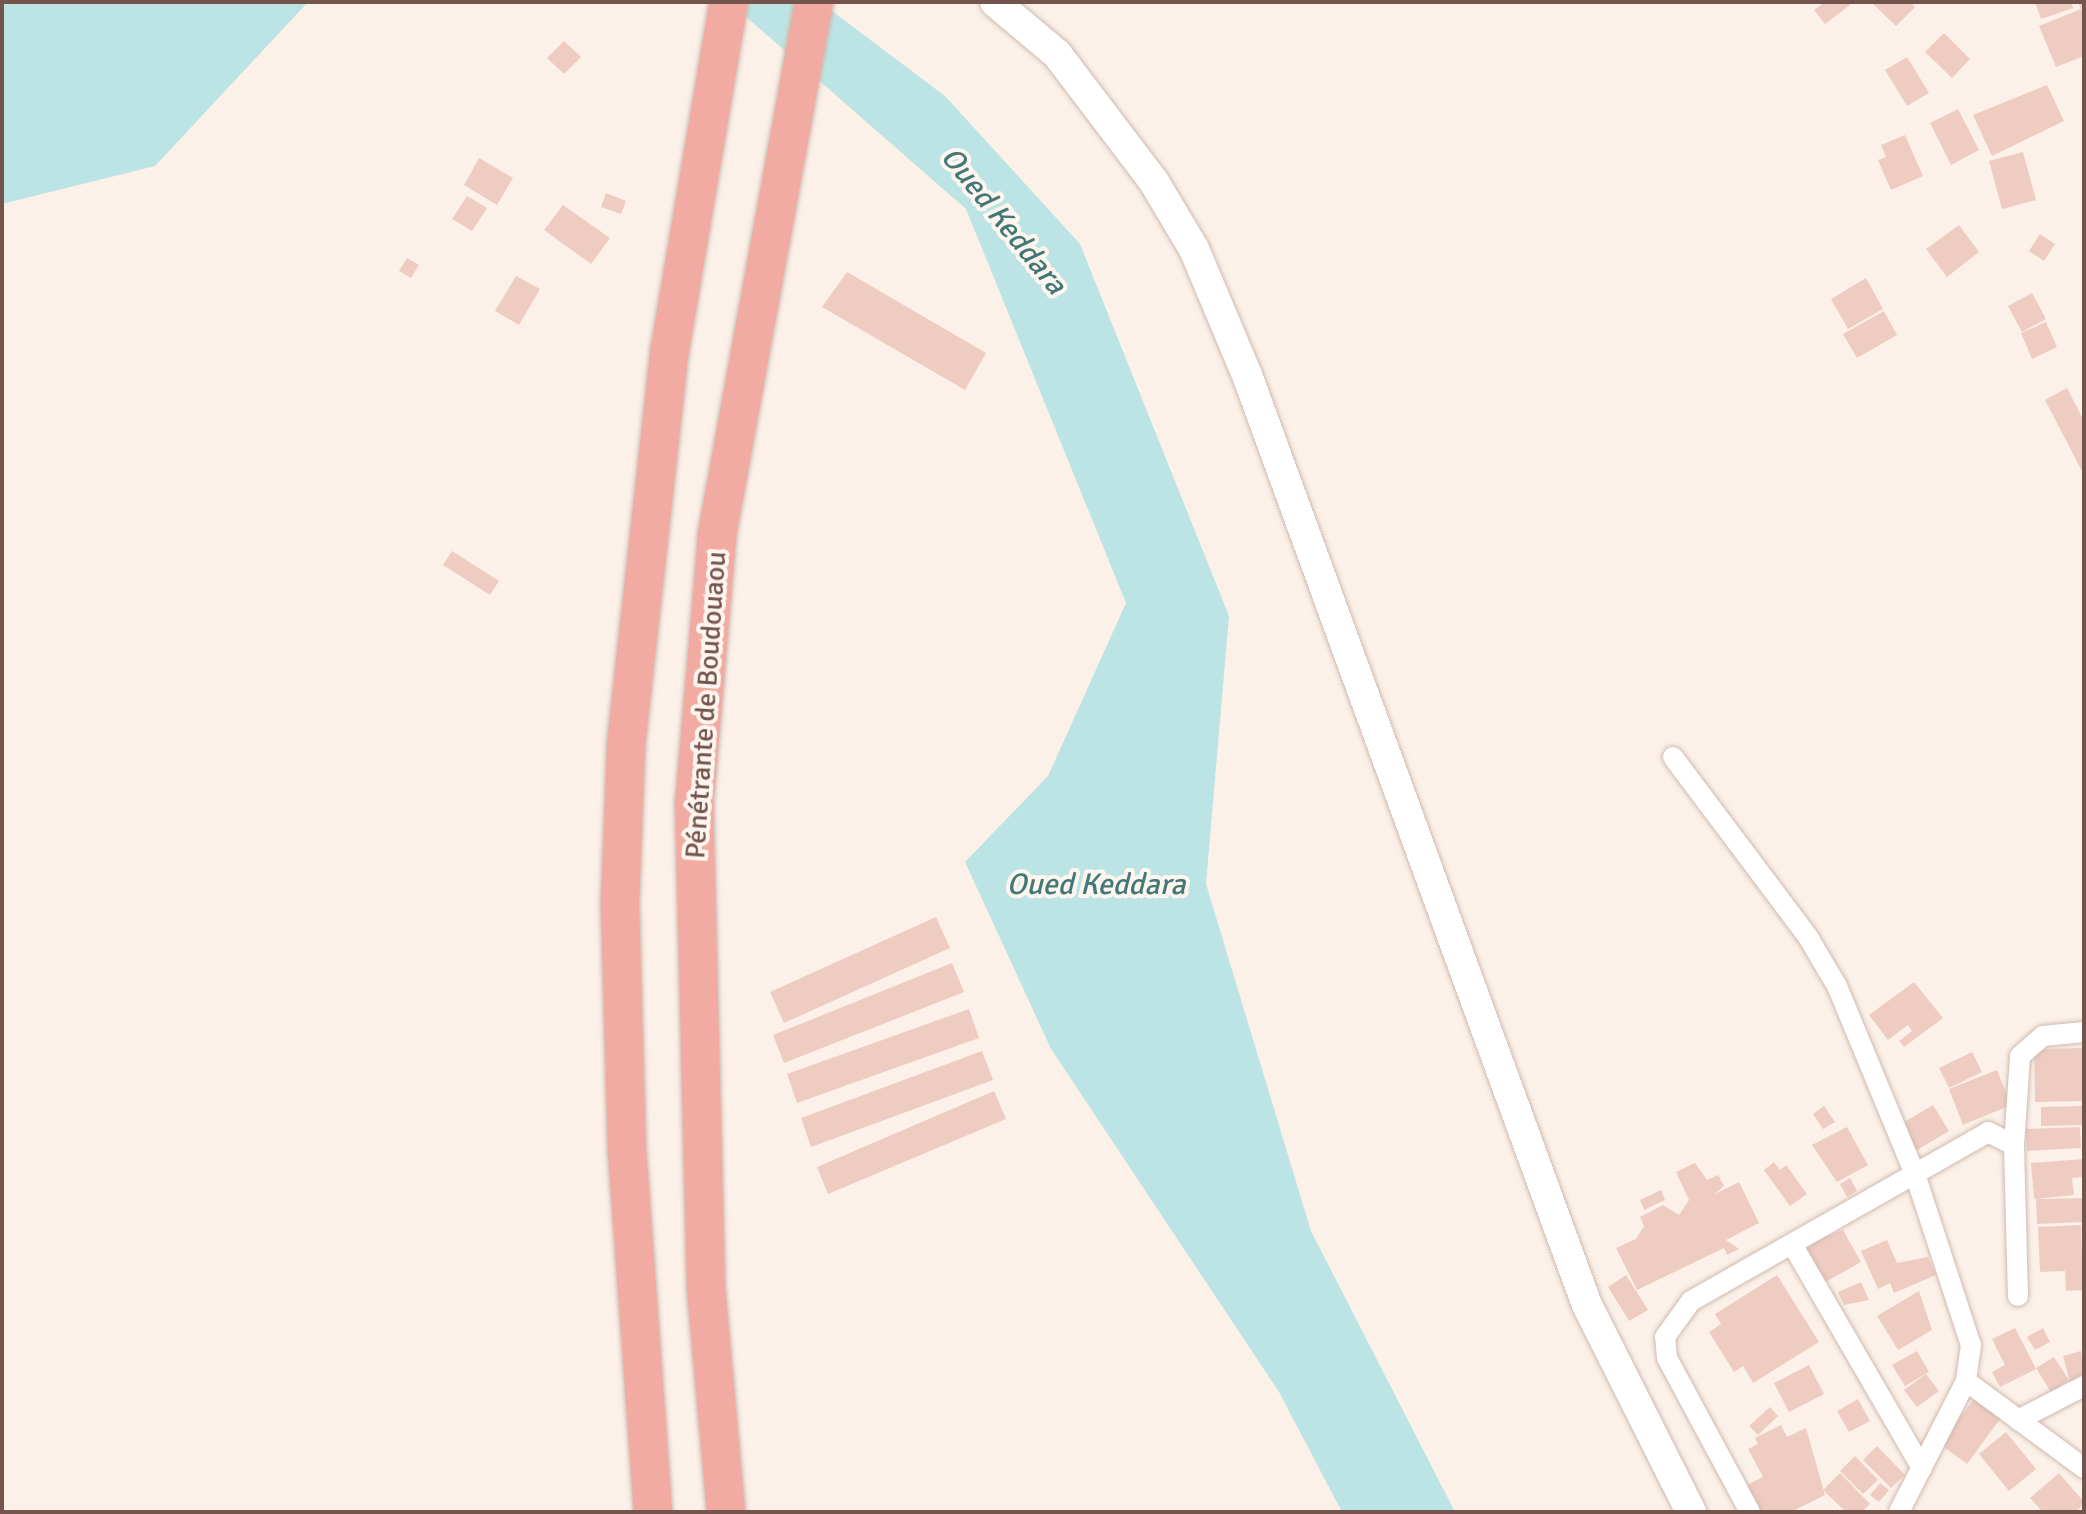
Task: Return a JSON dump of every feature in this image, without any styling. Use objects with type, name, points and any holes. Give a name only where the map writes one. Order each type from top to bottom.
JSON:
[{"type":"highway","points":[[653,1512],[637,1355],[620,904],[628,729],[670,349],[729,2]]},
{"type":"highway","name":"Pénétrante de Boudouaou","points":[[726,1512],[706,1288],[694,806],[717,535],[814,2]]},
{"type":"main road","points":[[995,2],[1057,54],[1154,182],[1194,249],[1247,375],[1587,1305],[1691,1512]]},
{"type":"street","points":[[1673,757],[1816,949],[1915,1174],[1971,1345],[1966,1381],[1899,1512]]},
{"type":"street","points":[[2018,1296],[2014,1145],[2020,1056],[2043,1036],[2084,1032]]},
{"type":"street","points":[[1750,1512],[1667,1358],[1665,1337],[1691,1301],[1988,1132],[2005,1135],[2014,1145]]},
{"type":"street","points":[[1792,1244],[1922,1468]]},
{"type":"street","points":[[1966,1381],[2084,1468]]},
{"type":"street","points":[[2018,1420],[2084,1386]]},
{"type":"water","points":[[2,2],[308,2],[155,166],[2,204]]},
{"type":"water","name":"Oued Keddara","points":[[729,2],[820,2],[945,96],[1080,244],[1229,616],[1206,884],[1311,1231],[1455,1512],[1342,1512],[1279,1392],[1051,1049],[965,862],[1048,776],[1126,603],[966,209]]},
{"type":"building","points":[[1825,2],[1848,2],[1850,5],[1825,24],[1814,10]]},
{"type":"building","points":[[1871,2],[1910,2],[1915,7],[1896,26]]},
{"type":"building","points":[[2035,2],[2071,2],[2073,8],[2041,19]]},
{"type":"building","points":[[2078,2],[2084,2],[2084,56],[2056,67],[2039,26],[2081,9]]},
{"type":"building","points":[[1944,33],[1970,59],[1952,78],[1925,52]]},
{"type":"building","points":[[564,41],[581,57],[564,74],[547,58]]},
{"type":"building","points":[[1907,57],[1929,93],[1907,106],[1885,70]]},
{"type":"building","points":[[2047,85],[2064,121],[1992,156],[1973,115]]},
{"type":"building","points":[[1958,109],[1979,150],[1951,165],[1930,123]]},
{"type":"building","points":[[1905,135],[1923,176],[1891,190],[1878,160],[1886,157],[1881,145]]},
{"type":"building","points":[[2023,152],[2036,200],[2002,209],[1989,161]]},
{"type":"building","points":[[479,158],[513,178],[497,205],[464,185]]},
{"type":"building","points":[[606,193],[626,201],[621,214],[601,207]]},
{"type":"building","points":[[467,196],[487,208],[472,231],[452,219]]},
{"type":"building","points":[[563,205],[610,238],[591,264],[544,230]]},
{"type":"building","points":[[1959,225],[1979,252],[1947,277],[1926,249]]},
{"type":"building","points":[[2040,234],[2055,244],[2044,261],[2029,251]]},
{"type":"building","points":[[407,258],[419,265],[411,278],[399,271]]},
{"type":"building","points":[[847,272],[986,353],[965,390],[822,307]]},
{"type":"building","points":[[516,276],[540,289],[519,325],[495,311]]},
{"type":"building","points":[[1866,278],[1883,309],[1848,329],[1831,299]]},
{"type":"building","points":[[2032,293],[2046,319],[2022,332],[2008,306]]},
{"type":"building","points":[[1884,311],[1897,335],[1857,358],[1843,334]]},
{"type":"building","points":[[2046,322],[2057,347],[2032,359],[2021,333]]},
{"type":"building","points":[[2067,388],[2084,421],[2084,475],[2045,400]]},
{"type":"building","points":[[452,551],[499,581],[490,595],[443,565]]},
{"type":"building","points":[[936,917],[950,948],[784,1023],[770,992]]},
{"type":"building","points":[[952,963],[964,992],[784,1063],[773,1035]]},
{"type":"building","points":[[1914,982],[1943,1018],[1904,1047],[1899,1041],[1912,1031],[1908,1025],[1888,1040],[1869,1015]]},
{"type":"building","points":[[969,1009],[979,1038],[797,1103],[787,1074]]},
{"type":"building","points":[[2084,1048],[2084,1101],[2035,1102],[2034,1049]]},
{"type":"building","points":[[982,1051],[993,1080],[811,1147],[801,1118]]},
{"type":"building","points":[[1972,1052],[1982,1072],[1949,1088],[1939,1068]]},
{"type":"building","points":[[1997,1070],[2011,1105],[1963,1125],[1949,1089]]},
{"type":"building","points":[[994,1091],[1006,1119],[828,1194],[817,1167]]},
{"type":"building","points":[[1933,1105],[1949,1131],[1912,1153],[1896,1127]]},
{"type":"building","points":[[1824,1106],[1835,1122],[1823,1129],[1813,1114]]},
{"type":"building","points":[[2082,1106],[2083,1125],[2041,1126],[2041,1107]]},
{"type":"building","points":[[1847,1127],[1868,1165],[1837,1182],[1812,1145]]},
{"type":"building","points":[[2080,1127],[2081,1148],[2027,1151],[2026,1129]]},
{"type":"building","points":[[2084,1159],[2084,1177],[2072,1178],[2074,1195],[2034,1199],[2031,1163]]},
{"type":"building","points":[[1774,1162],[1780,1170],[1786,1165],[1807,1194],[1790,1206],[1764,1170]]},
{"type":"building","points":[[1695,1163],[1707,1180],[1718,1175],[1724,1186],[1715,1194],[1739,1182],[1759,1223],[1726,1240],[1739,1249],[1727,1255],[1724,1248],[1637,1290],[1616,1248],[1636,1239],[1644,1226],[1640,1217],[1663,1205],[1679,1215],[1689,1200],[1676,1172]]},
{"type":"building","points":[[1850,1178],[1857,1191],[1847,1197],[1840,1184]]},
{"type":"building","points":[[1661,1190],[1665,1200],[1644,1210],[1640,1200]]},
{"type":"building","points":[[2083,1198],[2083,1222],[2037,1224],[2036,1199]]},
{"type":"building","points":[[2081,1225],[2083,1290],[2066,1291],[2065,1271],[2040,1272],[2038,1227]]},
{"type":"building","points":[[1843,1230],[1861,1262],[1824,1283],[1803,1246]]},
{"type":"building","points":[[1887,1240],[1897,1263],[1928,1257],[1936,1275],[1894,1293],[1890,1283],[1878,1289],[1861,1251]]},
{"type":"building","points":[[1626,1275],[1648,1310],[1629,1321],[1608,1287]]},
{"type":"building","points":[[1777,1275],[1819,1342],[1753,1383],[1743,1366],[1734,1372],[1709,1332],[1721,1324],[1715,1314]]},
{"type":"building","points":[[1861,1282],[1869,1300],[1844,1305],[1838,1292]]},
{"type":"building","points":[[1919,1291],[1932,1330],[1898,1350],[1877,1316]]},
{"type":"building","points":[[2015,1328],[2036,1369],[2000,1387],[1992,1372],[2005,1365],[1992,1339]]},
{"type":"building","points":[[2043,1328],[2050,1342],[2035,1350],[2027,1337]]},
{"type":"building","points":[[1917,1351],[1929,1372],[1905,1386],[1892,1365]]},
{"type":"building","points":[[2081,1351],[2084,1378],[2070,1382],[2063,1356]]},
{"type":"building","points":[[2054,1357],[2069,1380],[2051,1392],[2036,1368]]},
{"type":"building","points":[[1809,1365],[1824,1394],[1789,1412],[1774,1383]]},
{"type":"building","points":[[1926,1374],[1939,1391],[1917,1407],[1904,1390]]},
{"type":"building","points":[[1976,1396],[2003,1415],[1967,1464],[1940,1444]]},
{"type":"building","points":[[1858,1399],[1870,1421],[1849,1432],[1837,1411]]},
{"type":"building","points":[[1770,1407],[1778,1416],[1758,1435],[1749,1426]]},
{"type":"building","points":[[1781,1425],[1787,1437],[1806,1428],[1825,1495],[1791,1512],[1756,1512],[1743,1487],[1763,1477],[1748,1449],[1758,1444],[1755,1438]]},
{"type":"building","points":[[2006,1432],[2036,1469],[2009,1491],[1979,1454]]},
{"type":"building","points":[[1877,1446],[1905,1475],[1891,1488],[1863,1460]]},
{"type":"building","points":[[1855,1456],[1878,1480],[1863,1494],[1840,1471]]},
{"type":"building","points":[[1840,1473],[1870,1504],[1862,1512],[1846,1512],[1823,1490]]},
{"type":"building","points":[[2059,1473],[2084,1502],[2077,1512],[2043,1512],[2030,1498]]},
{"type":"building","points":[[1880,1483],[1889,1490],[1879,1502],[1870,1495]]}]
